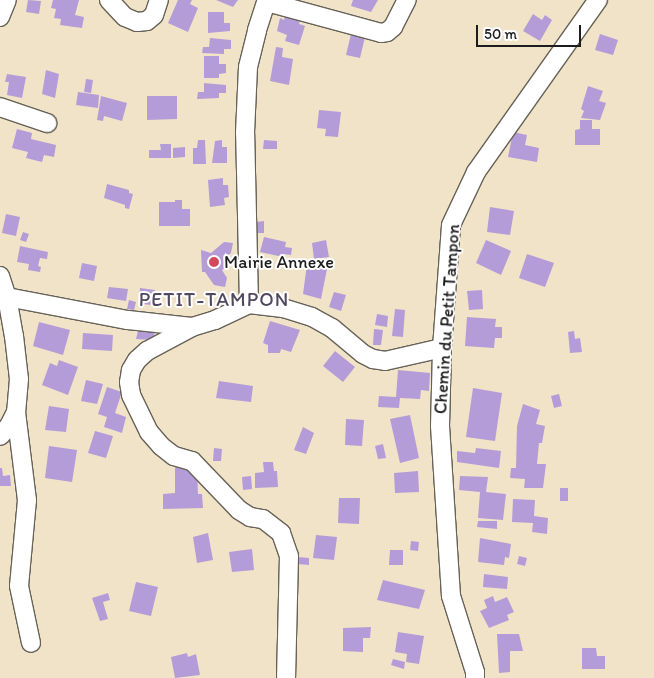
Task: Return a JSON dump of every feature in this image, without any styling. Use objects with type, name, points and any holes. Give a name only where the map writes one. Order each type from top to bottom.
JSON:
[{"type":"street","points":[[0,17],[7,0]]},
{"type":"street","points":[[109,0],[125,17],[137,22],[147,21],[154,15],[159,0]]},
{"type":"street","points":[[250,304],[245,134],[248,68],[256,30],[267,1],[380,33],[387,32],[393,27],[407,0]]},
{"type":"street","name":"Chemin du Petit Tampon","points":[[475,678],[475,672],[451,596],[440,426],[442,348],[451,225],[461,200],[490,150],[598,0]]},
{"type":"street","points":[[0,107],[47,123]]},
{"type":"street","points":[[0,276],[14,336],[19,379],[16,412],[27,500],[19,586],[31,643]]},
{"type":"street","points":[[4,297],[128,320],[192,327]]},
{"type":"street","points":[[286,678],[289,556],[281,533],[263,519],[250,517],[240,510],[192,461],[174,456],[161,446],[150,432],[131,395],[129,382],[131,370],[147,351],[192,327],[215,320],[250,304],[283,308],[312,317],[332,328],[363,354],[373,359],[385,361],[442,348]]},
{"type":"street","points":[[0,436],[9,426],[16,412]]},
{"type":"building","points":[[28,0],[41,1],[39,14],[26,12]]},
{"type":"building","points":[[53,0],[79,0],[75,15],[84,17],[82,28],[60,25],[61,19],[54,18],[56,9],[51,8]]},
{"type":"building","points":[[178,0],[192,0],[190,4],[198,8],[188,32],[168,23]]},
{"type":"building","points":[[216,0],[238,0],[233,7]]},
{"type":"building","points":[[353,0],[378,0],[371,12],[351,6]]},
{"type":"building","points":[[208,12],[224,12],[224,23],[230,23],[230,31],[208,33]]},
{"type":"building","points":[[533,14],[542,20],[545,15],[552,20],[540,41],[523,31]]},
{"type":"building","points":[[285,15],[300,19],[299,24],[305,26],[299,45],[285,41],[287,35],[277,31],[280,18],[284,20]]},
{"type":"building","points":[[351,34],[365,37],[360,58],[346,55]]},
{"type":"building","points":[[600,34],[618,40],[613,55],[595,50]]},
{"type":"building","points":[[210,38],[231,40],[231,49],[224,49],[224,54],[202,53],[203,47],[209,47]]},
{"type":"building","points":[[276,47],[283,48],[282,57],[293,59],[289,85],[270,81]]},
{"type":"building","points":[[204,56],[219,56],[219,64],[226,64],[226,73],[219,74],[219,78],[204,78]]},
{"type":"building","points":[[46,70],[59,74],[55,98],[42,94]]},
{"type":"building","points":[[7,74],[26,77],[22,98],[7,95],[9,82],[5,82]]},
{"type":"building","points":[[86,79],[93,80],[91,93],[84,92]]},
{"type":"building","points":[[204,83],[226,85],[226,93],[219,93],[219,98],[197,99],[198,92],[204,92]]},
{"type":"building","points":[[588,86],[603,91],[599,101],[606,103],[600,120],[581,118],[584,111],[581,109]]},
{"type":"building","points":[[78,92],[99,95],[98,108],[76,105]]},
{"type":"building","points":[[101,96],[127,103],[122,121],[104,116],[103,121],[97,120]]},
{"type":"building","points":[[147,96],[177,96],[177,119],[147,120]]},
{"type":"building","points":[[319,110],[341,112],[338,137],[325,136],[326,129],[317,128]]},
{"type":"building","points":[[580,120],[592,120],[592,129],[600,129],[600,145],[575,145],[575,130],[580,129]]},
{"type":"building","points":[[17,129],[32,133],[31,139],[56,145],[54,157],[44,155],[42,162],[26,158],[28,152],[12,148]]},
{"type":"building","points":[[513,132],[527,135],[525,145],[539,148],[537,162],[508,157]]},
{"type":"building","points":[[198,140],[205,140],[206,164],[193,164],[193,148],[197,148]]},
{"type":"building","points":[[222,140],[222,147],[227,147],[227,163],[212,163],[215,141]]},
{"type":"building","points":[[264,140],[277,141],[277,149],[263,149]]},
{"type":"building","points":[[160,144],[171,144],[171,158],[149,158],[149,150],[161,150]]},
{"type":"building","points":[[185,147],[185,157],[173,158],[173,148]]},
{"type":"building","points":[[223,178],[223,185],[228,185],[229,197],[224,198],[225,205],[210,207],[208,180]]},
{"type":"building","points":[[107,184],[129,190],[129,193],[133,194],[129,209],[125,208],[125,205],[104,198]]},
{"type":"building","points":[[175,200],[182,200],[182,209],[190,209],[190,226],[159,226],[159,202],[175,202]]},
{"type":"building","points":[[490,207],[514,211],[510,235],[487,232]]},
{"type":"building","points":[[6,214],[20,217],[16,236],[2,233]]},
{"type":"building","points":[[264,221],[264,233],[257,233],[256,222]]},
{"type":"building","points":[[23,232],[29,234],[26,242],[20,240]]},
{"type":"building","points":[[264,237],[286,242],[285,247],[292,248],[291,255],[283,254],[283,257],[260,252]]},
{"type":"building","points":[[326,240],[329,257],[314,259],[312,243]]},
{"type":"building","points":[[486,240],[511,251],[501,275],[476,263]]},
{"type":"building","name":"Mairie Annexe","points":[[224,242],[233,243],[231,253],[224,259],[229,265],[222,270],[227,278],[225,287],[214,285],[205,272],[202,272],[201,250],[211,253]]},
{"type":"building","points":[[20,246],[48,252],[47,259],[40,258],[38,266],[41,267],[40,272],[28,270],[29,264],[17,262]]},
{"type":"building","points":[[527,254],[554,263],[545,287],[519,278]]},
{"type":"building","points":[[82,263],[97,266],[94,281],[79,278]]},
{"type":"building","points":[[307,264],[327,269],[321,299],[303,294]]},
{"type":"building","points":[[109,287],[128,289],[126,301],[107,298]]},
{"type":"building","points":[[140,288],[155,290],[154,305],[139,304]]},
{"type":"building","points":[[482,290],[483,309],[469,310],[467,291]]},
{"type":"building","points":[[334,292],[346,295],[341,311],[329,307]]},
{"type":"building","points":[[129,300],[136,302],[134,310],[127,309]]},
{"type":"building","points":[[395,309],[405,310],[403,337],[392,336]]},
{"type":"building","points":[[377,314],[388,316],[387,327],[375,325]]},
{"type":"building","points":[[467,317],[496,319],[495,327],[502,327],[502,338],[495,338],[494,348],[465,346]]},
{"type":"building","points":[[270,321],[300,330],[291,352],[281,349],[280,353],[268,353],[268,345],[263,343]]},
{"type":"building","points":[[39,322],[70,330],[63,355],[33,346]]},
{"type":"building","points":[[139,327],[156,328],[153,340],[136,339]]},
{"type":"building","points":[[374,329],[383,330],[381,345],[373,345]]},
{"type":"building","points":[[574,331],[575,339],[580,338],[582,352],[570,353],[568,332]]},
{"type":"building","points":[[83,333],[113,335],[112,351],[82,349]]},
{"type":"building","points":[[335,351],[355,367],[343,382],[323,366]]},
{"type":"building","points":[[59,360],[78,367],[68,395],[42,385],[50,363],[57,366]]},
{"type":"building","points":[[398,370],[430,373],[429,391],[421,390],[420,399],[400,398],[399,408],[378,407],[379,396],[396,397]]},
{"type":"building","points":[[86,380],[103,384],[97,404],[81,401]]},
{"type":"building","points":[[219,381],[253,386],[251,402],[216,398]]},
{"type":"building","points":[[107,387],[122,392],[115,413],[126,417],[122,433],[104,427],[107,417],[98,414]]},
{"type":"building","points":[[473,388],[502,393],[495,441],[466,437]]},
{"type":"building","points":[[559,394],[562,406],[554,408],[551,396]]},
{"type":"building","points":[[523,404],[540,410],[536,424],[545,426],[542,443],[539,443],[537,464],[546,464],[543,488],[524,488],[525,479],[510,478],[511,468],[516,468],[517,426]]},
{"type":"building","points":[[49,406],[69,409],[66,432],[45,430]]},
{"type":"building","points":[[410,415],[419,458],[400,463],[390,419]]},
{"type":"building","points":[[346,419],[364,420],[362,446],[345,445]]},
{"type":"building","points":[[303,427],[314,433],[306,454],[294,450]]},
{"type":"building","points":[[95,431],[113,436],[106,458],[88,453]]},
{"type":"building","points":[[383,444],[386,458],[378,459],[375,446]]},
{"type":"building","points":[[49,446],[77,450],[72,482],[45,478]]},
{"type":"building","points":[[214,448],[222,449],[221,461],[213,461]]},
{"type":"building","points":[[476,448],[501,451],[499,468],[457,462],[457,451],[475,453]]},
{"type":"building","points":[[263,462],[273,462],[274,471],[277,471],[278,487],[255,488],[255,473],[264,472]]},
{"type":"building","points":[[175,467],[197,469],[198,494],[202,494],[203,508],[163,509],[163,494],[175,493]]},
{"type":"building","points":[[0,468],[2,468],[3,476],[10,475],[11,486],[0,486]]},
{"type":"building","points":[[418,471],[419,492],[395,493],[394,473]]},
{"type":"building","points":[[251,476],[252,489],[243,490],[242,477]]},
{"type":"building","points":[[460,476],[488,477],[486,492],[506,494],[503,520],[478,518],[480,492],[459,490]]},
{"type":"building","points":[[560,488],[568,488],[568,501],[560,501]]},
{"type":"building","points":[[339,498],[360,498],[359,524],[338,523]]},
{"type":"building","points":[[513,499],[535,500],[534,516],[548,518],[547,534],[532,532],[533,523],[512,522]]},
{"type":"building","points":[[478,521],[497,521],[497,529],[477,527]]},
{"type":"building","points":[[208,533],[213,560],[197,563],[193,537]]},
{"type":"building","points":[[316,535],[337,537],[334,560],[313,558]]},
{"type":"building","points":[[480,538],[511,544],[509,558],[505,557],[504,565],[478,562]]},
{"type":"building","points":[[411,541],[419,542],[418,551],[410,550]]},
{"type":"building","points":[[252,549],[254,570],[232,572],[229,552]]},
{"type":"building","points":[[390,550],[403,550],[403,565],[389,565]]},
{"type":"building","points":[[519,556],[527,558],[525,566],[517,564]]},
{"type":"building","points":[[298,557],[309,558],[309,565],[298,564]]},
{"type":"building","points":[[484,574],[508,577],[507,589],[483,587]]},
{"type":"building","points":[[383,580],[425,590],[419,609],[377,600]]},
{"type":"building","points":[[136,582],[158,587],[151,616],[129,611]]},
{"type":"building","points":[[108,593],[110,600],[103,602],[108,619],[100,621],[92,598]]},
{"type":"building","points":[[493,596],[495,602],[507,597],[514,612],[507,615],[509,620],[489,628],[480,611],[487,608],[484,600]]},
{"type":"building","points":[[371,627],[370,638],[363,638],[363,652],[343,651],[343,628]]},
{"type":"building","points":[[398,632],[424,636],[419,664],[406,662],[407,654],[395,652]]},
{"type":"building","points":[[497,634],[519,634],[523,651],[510,651],[510,672],[499,673]]},
{"type":"building","points":[[582,648],[596,648],[597,656],[605,656],[605,669],[582,669]]},
{"type":"building","points":[[187,653],[188,657],[196,654],[200,675],[175,678],[171,657]]},
{"type":"building","points":[[393,659],[405,662],[404,669],[391,665]]},
{"type":"place","name":"Mairie Annexe","points":[[214,262]]},
{"type":"district","name":"PETIT-TAMPON","points":[[214,299]]}]
